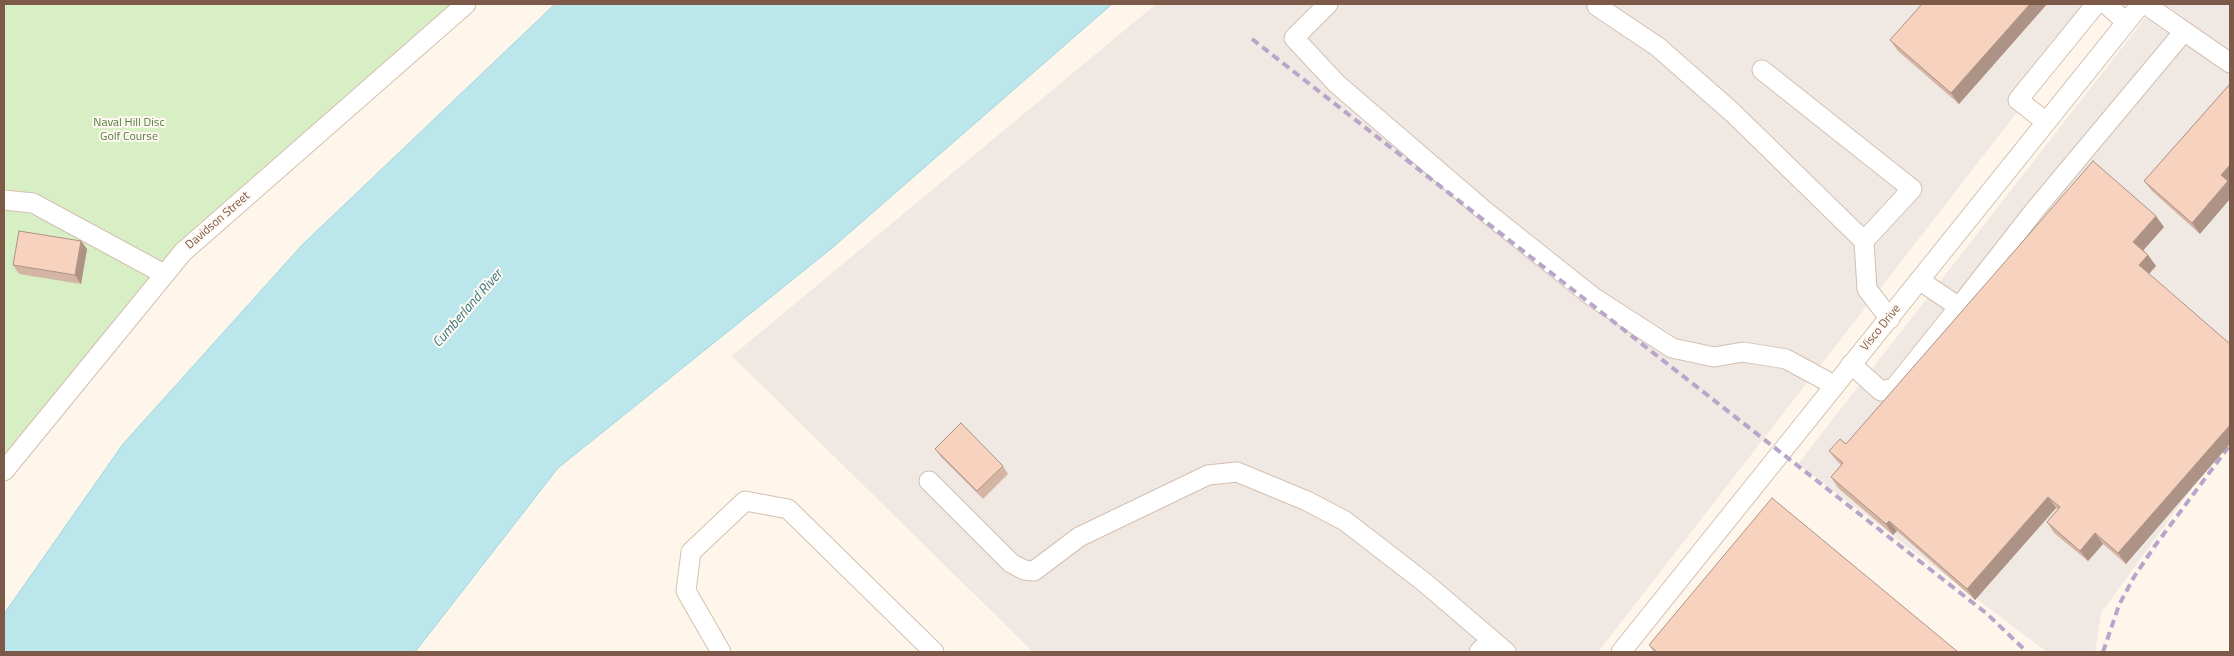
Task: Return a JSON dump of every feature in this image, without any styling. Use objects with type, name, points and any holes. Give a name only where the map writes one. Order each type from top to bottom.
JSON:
[{"type":"street","name":"Davidson Street","points":[[4,471],[183,252],[466,4]]},
{"type":"street","points":[[1328,4],[1294,38],[1337,84],[1486,212],[1593,297],[1672,348],[1714,357],[1744,352],[1786,358],[1834,385]]},
{"type":"street","points":[[1598,4],[1597,6],[1658,47],[1733,113],[1864,241],[1867,289],[1890,319]]},
{"type":"street","points":[[2046,122],[2018,100],[2096,4]]},
{"type":"street","points":[[2106,4],[2126,22]]},
{"type":"street","name":"Visco Drive","points":[[1621,652],[1834,385],[1890,319],[1919,280],[2140,4]]},
{"type":"street","points":[[2145,4],[2230,63]]},
{"type":"street","points":[[1851,364],[1881,391],[1894,388],[2034,211],[2180,35],[2178,27]]},
{"type":"street","points":[[1762,70],[1912,189],[1864,241]]},
{"type":"street","points":[[4,200],[33,203],[164,274]]},
{"type":"street","points":[[1919,280],[1959,307]]},
{"type":"street","points":[[929,481],[1011,563],[1024,570],[1034,571],[1088,533],[1208,475],[1238,472],[1307,501],[1345,521],[1424,582],[1485,646],[1506,652]]},
{"type":"street","points":[[721,652],[686,591],[690,552],[745,501],[788,509],[934,652]]},
{"type":"shaded area","points":[[1156,4],[2101,4],[1598,652],[1033,652],[732,356]]},
{"type":"shaded area","points":[[2156,4],[2230,4],[2230,436],[2101,613],[2095,652],[2047,652],[1798,464]]},
{"type":"green space","name":"Naval Hill Disc Golf Course","points":[[4,4],[463,4],[183,252],[4,471]]},
{"type":"water","name":"Cumberland River","points":[[555,4],[1112,4],[832,248],[558,468],[415,652],[4,652],[4,614],[123,444],[302,245]]},
{"type":"building","points":[[1922,4],[2030,4],[1951,93],[1890,40]]},
{"type":"building","points":[[2230,84],[2230,165],[2221,175],[2228,181],[2192,223],[2144,181]]},
{"type":"building","points":[[2093,161],[2156,216],[2133,242],[2148,255],[2139,265],[2230,344],[2230,425],[2118,553],[2095,533],[2080,551],[2047,522],[2060,507],[2048,497],[1967,589],[1889,521],[1886,524],[1831,477],[1843,463],[1829,451],[1840,439],[1846,444]]},
{"type":"building","points":[[19,231],[81,241],[75,275],[13,265]]},
{"type":"building","points":[[961,423],[1003,466],[977,491],[935,449]]},
{"type":"building","points":[[1772,498],[1958,652],[1657,652],[1649,645]]},
{"type":"railway","points":[[1252,39],[1986,613],[2027,652]]},
{"type":"railway","points":[[2103,652],[2119,605],[2134,577],[2230,445]]}]
